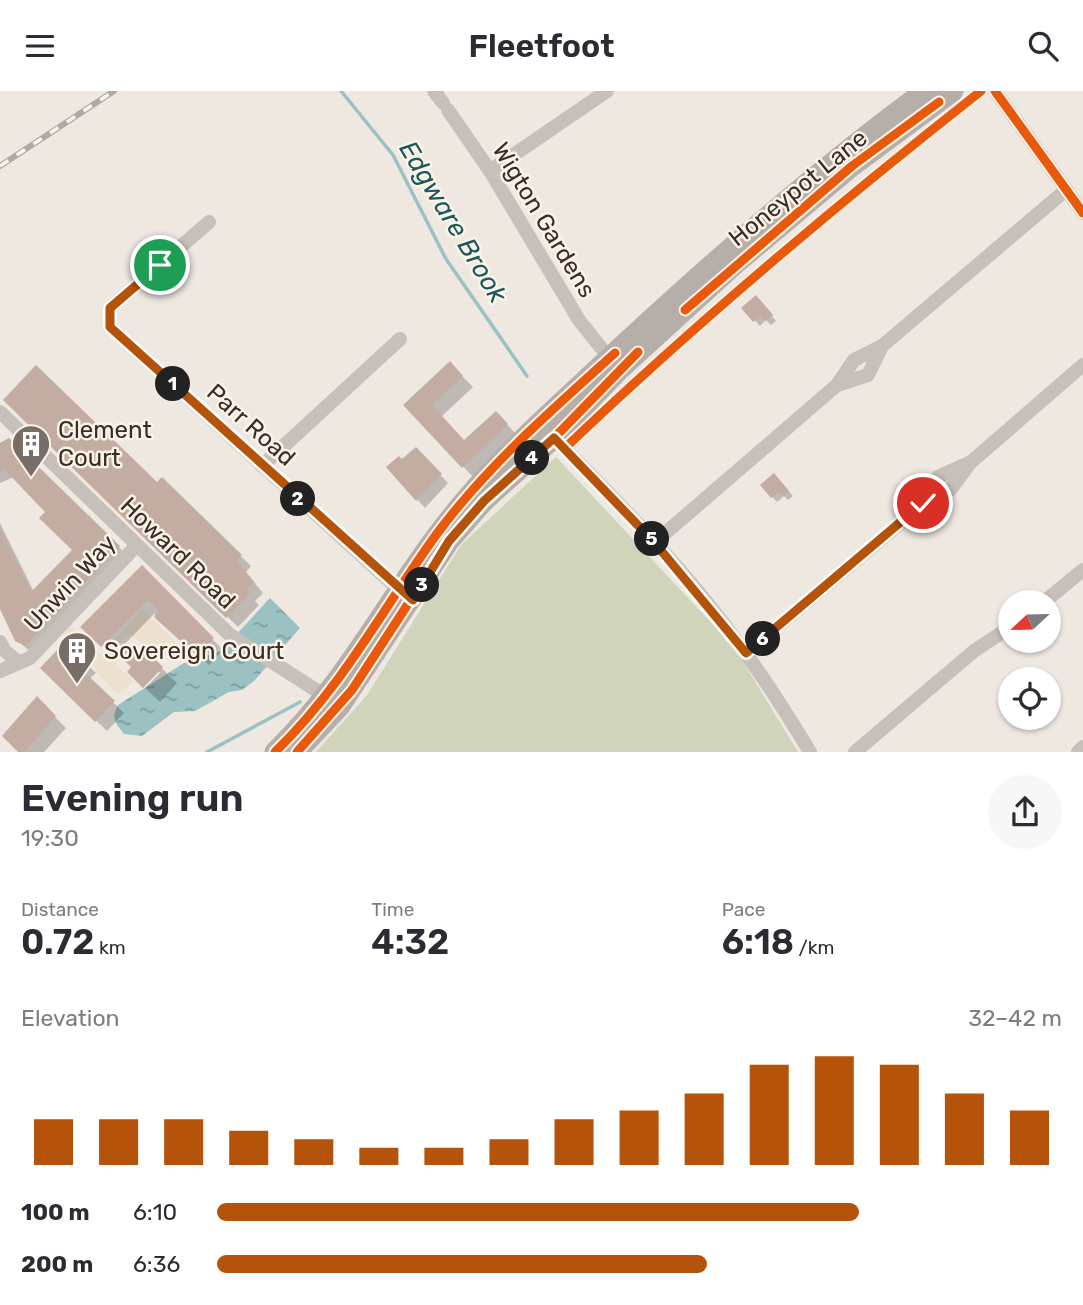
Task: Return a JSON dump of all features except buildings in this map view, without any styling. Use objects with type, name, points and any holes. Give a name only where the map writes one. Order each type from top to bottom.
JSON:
[{"type":"main road","name":"Honeypot Lane","points":[[297,752],[406,596],[445,524],[547,431],[722,254],[824,167],[925,91]]},
{"type":"main road","name":"Honeypot Lane","points":[[614,364],[842,174],[953,91]]},
{"type":"main road","name":"Honeypot Lane","points":[[275,752],[333,702]]},
{"type":"street","name":"Wigton Gardens","points":[[434,91],[490,171],[579,320],[614,364]]},
{"type":"street","points":[[490,171],[607,91]]},
{"type":"street","points":[[996,91],[1083,213]]},
{"type":"street","points":[[654,542],[837,385],[868,375],[883,346],[1066,190]]},
{"type":"street","name":"Parr Road","points":[[209,222],[110,308],[110,327],[406,596]]},
{"type":"street","points":[[262,466],[400,339]]},
{"type":"street","points":[[746,653],[923,503],[950,490],[970,463],[1083,365]]},
{"type":"street","name":"Howard Road","points":[[0,412],[230,635],[272,664],[307,682],[333,702]]},
{"type":"street","points":[[547,431],[654,542],[746,653],[810,752]]},
{"type":"street","name":"Unwin Way","points":[[0,671],[30,658],[137,545]]},
{"type":"street","points":[[1059,590],[1083,570]]},
{"type":"street","points":[[855,752],[974,651],[998,635]]},
{"type":"street","points":[[0,642],[4,650],[18,662]]},
{"type":"street","points":[[1078,752],[1083,747]]},
{"type":"green space","points":[[556,457],[734,647],[798,752],[316,752],[367,695],[461,545]]},
{"type":"shaded area","points":[[143,610],[178,644],[162,659],[128,633],[107,655],[133,681],[119,695],[98,674],[91,661],[58,631],[66,622],[100,654]]},
{"type":"water","points":[[270,598],[300,628],[254,681],[242,690],[229,692],[195,711],[174,712],[142,736],[124,734],[115,720],[118,705],[184,663],[221,651]]},
{"type":"waterway","name":"Edgware Brook","points":[[341,91],[393,155],[446,259],[527,376]]},
{"type":"waterway","points":[[207,752],[300,702]]},
{"type":"railway","points":[[0,166],[114,91]]},
{"type":"cycle path","points":[[565,448],[666,354],[768,265],[981,91]]},
{"type":"cycle path","points":[[995,91],[1083,213]]},
{"type":"cycle path","points":[[685,310],[852,166],[939,102]]},
{"type":"cycle path","points":[[297,752],[352,690],[449,541],[484,501],[554,438],[638,352]]},
{"type":"cycle path","points":[[275,752],[342,674],[416,563],[476,486],[521,439],[615,353]]},
{"type":"place","name":"Clement Court","points":[[31,478]]},
{"type":"place","name":"Sovereign Court","points":[[77,685]]},
{"type":"route","points":[[160,265],[110,308],[110,327],[413,600],[449,541],[484,501],[554,438],[654,542],[746,653],[923,503]]}]
